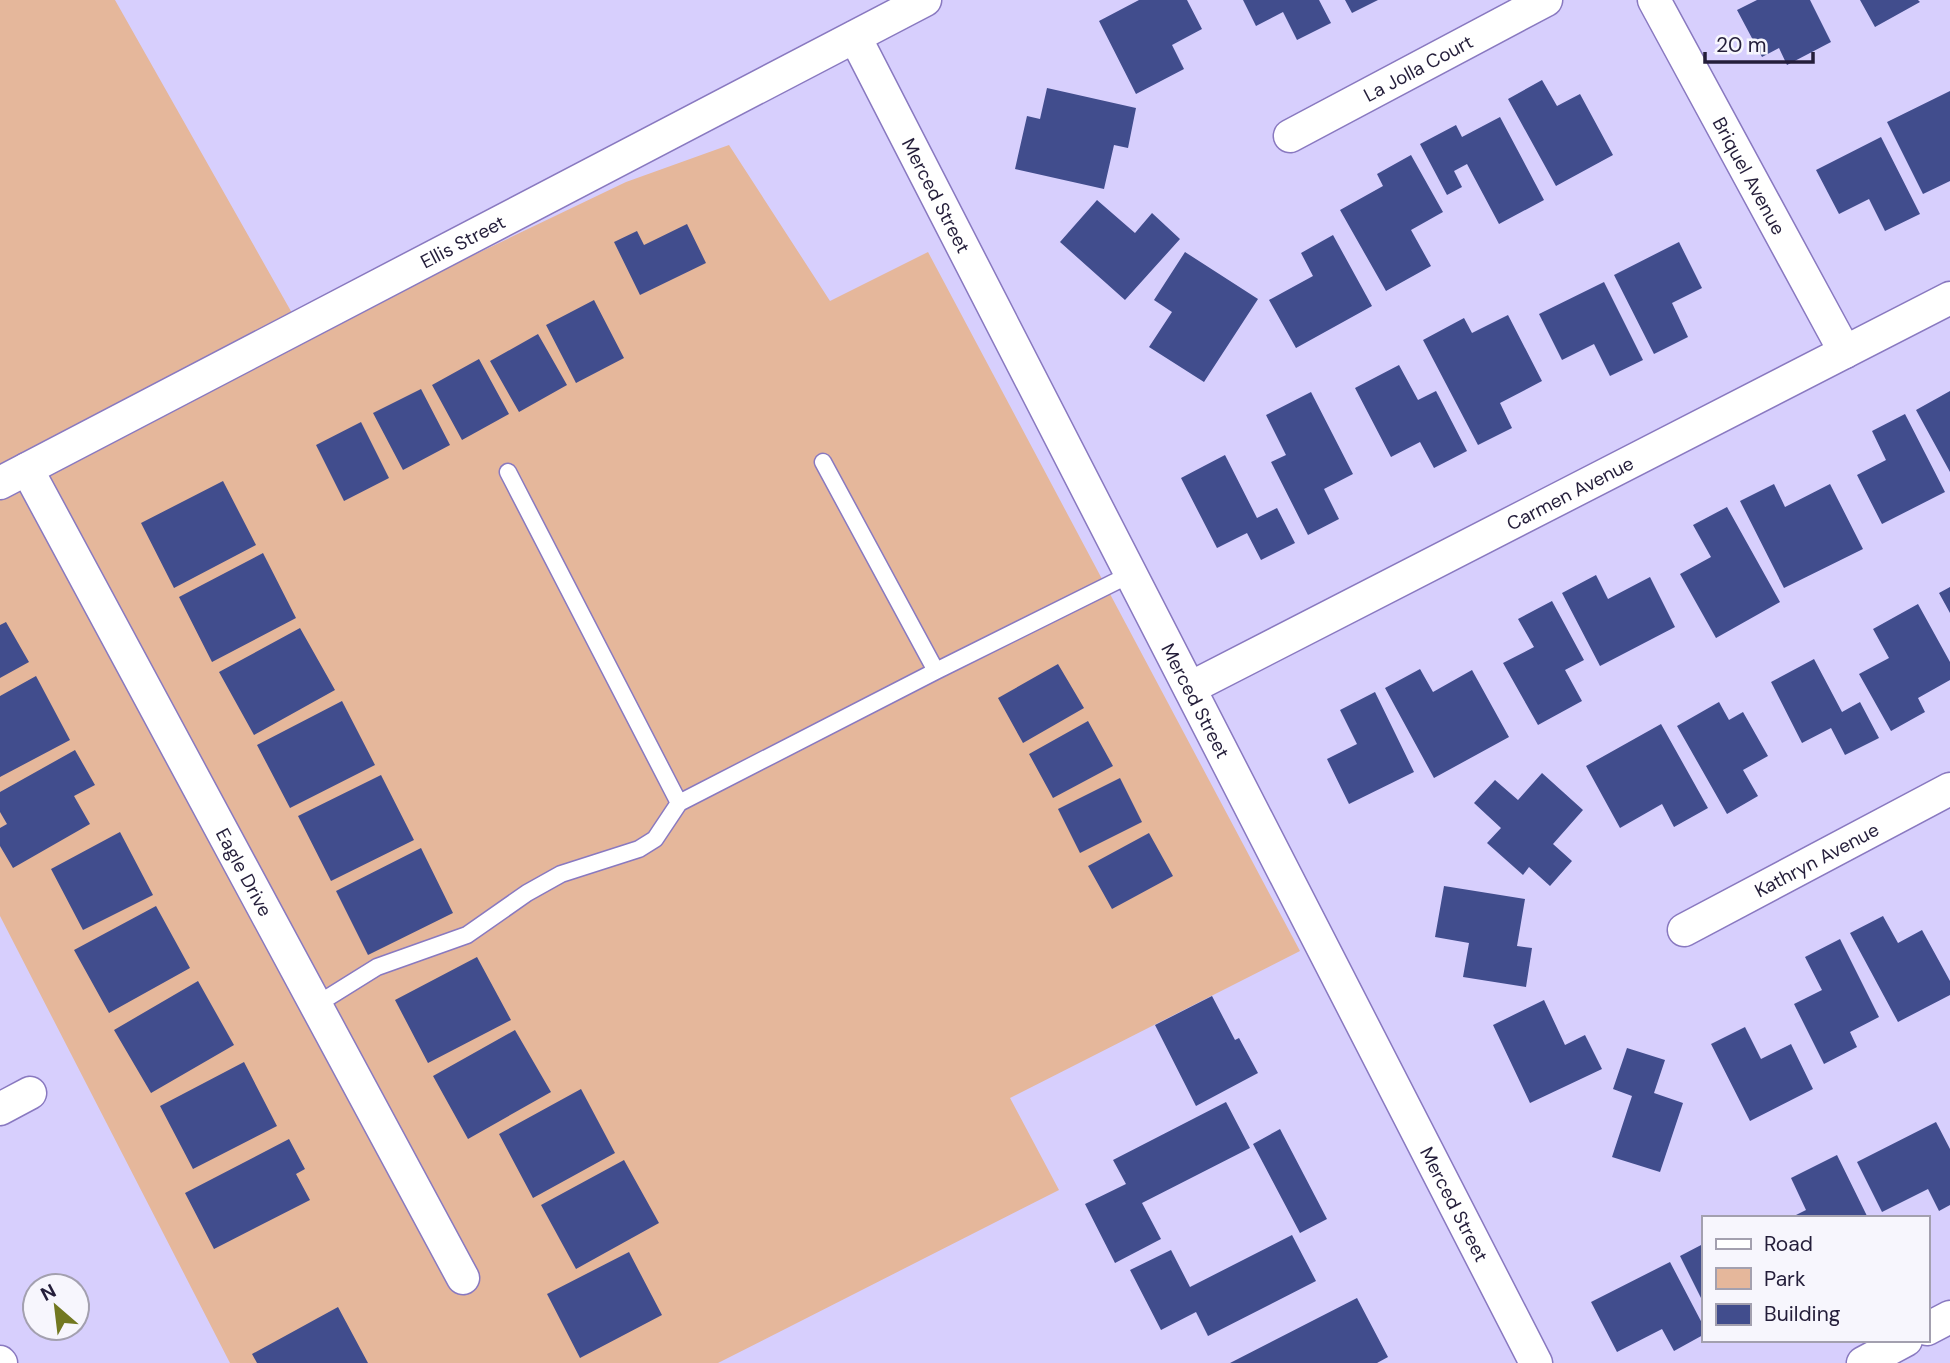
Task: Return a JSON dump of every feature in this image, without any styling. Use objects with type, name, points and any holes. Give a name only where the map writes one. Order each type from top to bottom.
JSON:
[{"type":"street","name":"Ellis Street","points":[[13,476],[925,0]]},
{"type":"street","name":"La Jolla Court","points":[[1290,136],[1546,0]]},
{"type":"street","name":"Briquel Avenue","points":[[1654,0],[1845,352]]},
{"type":"street","name":"Merced Street","points":[[855,37],[1536,1363]]},
{"type":"street","name":"Carmen Avenue","points":[[1190,688],[1950,298]]},
{"type":"street","name":"Eagle Drive","points":[[13,476],[316,1005],[463,1278]]},
{"type":"street","name":"Kathryn Avenue","points":[[1685,930],[1949,793]]},
{"type":"street","points":[[0,1109],[30,1093]]},
{"type":"street","points":[[1929,1328],[1950,1317]]},
{"type":"street","points":[[1863,1363],[1902,1342]]},
{"type":"lane","points":[[823,462],[936,671]]},
{"type":"lane","points":[[508,472],[679,803]]},
{"type":"lane","points":[[316,1005],[377,967],[467,935],[527,893],[561,874],[639,849],[655,839],[679,803],[936,671],[1131,575]]},
{"type":"green space","points":[[0,0],[115,0],[305,336],[626,182],[729,145],[830,301],[928,252],[1300,951],[1010,1098],[1059,1190],[718,1363],[230,1363],[0,916]]},
{"type":"building","points":[[1139,0],[1187,0],[1202,29],[1172,45],[1184,69],[1136,94],[1099,21]]},
{"type":"building","points":[[1243,0],[1319,0],[1331,23],[1297,40],[1283,12],[1256,26]]},
{"type":"building","points":[[1345,0],[1378,0],[1352,13]]},
{"type":"building","points":[[1757,0],[1810,0],[1831,42],[1787,65],[1779,48],[1762,57],[1737,10]]},
{"type":"building","points":[[1860,0],[1918,0],[1920,2],[1875,27]]},
{"type":"building","points":[[1542,80],[1557,106],[1580,94],[1613,155],[1556,186],[1508,99]]},
{"type":"building","points":[[1047,88],[1136,108],[1128,148],[1114,145],[1104,189],[1015,169],[1027,116],[1040,119]]},
{"type":"building","points":[[1950,91],[1950,181],[1923,194],[1887,122]]},
{"type":"building","points":[[1500,117],[1544,200],[1499,224],[1467,164],[1454,171],[1462,187],[1447,195],[1420,144],[1456,125],[1462,137]]},
{"type":"building","points":[[1881,137],[1920,214],[1885,231],[1869,199],[1839,214],[1816,170]]},
{"type":"building","points":[[1411,155],[1443,212],[1411,230],[1431,266],[1386,291],[1340,210],[1383,186],[1377,174]]},
{"type":"building","points":[[1097,200],[1135,233],[1152,213],[1180,239],[1125,300],[1060,242]]},
{"type":"building","points":[[687,224],[706,263],[640,295],[614,242],[637,231],[644,245]]},
{"type":"building","points":[[1333,235],[1372,306],[1296,348],[1269,300],[1313,276],[1301,253]]},
{"type":"building","points":[[1679,242],[1702,288],[1672,303],[1688,337],[1654,354],[1614,275]]},
{"type":"building","points":[[1185,252],[1258,299],[1204,382],[1149,347],[1172,312],[1154,300]]},
{"type":"building","points":[[1604,282],[1643,360],[1610,376],[1594,344],[1562,360],[1539,314]]},
{"type":"building","points":[[594,300],[624,358],[576,383],[546,325]]},
{"type":"building","points":[[1508,315],[1542,381],[1500,403],[1512,428],[1478,445],[1423,340],[1464,318],[1472,333]]},
{"type":"building","points":[[538,334],[567,385],[519,412],[490,361]]},
{"type":"building","points":[[479,359],[509,414],[462,440],[432,385]]},
{"type":"building","points":[[1399,365],[1418,400],[1436,391],[1467,451],[1434,468],[1420,442],[1391,457],[1355,388]]},
{"type":"building","points":[[421,389],[450,445],[403,470],[373,413]]},
{"type":"building","points":[[1950,391],[1950,472],[1916,410]]},
{"type":"building","points":[[1311,392],[1353,474],[1324,489],[1339,519],[1308,535],[1271,462],[1286,455],[1266,415]]},
{"type":"building","points":[[1905,414],[1945,492],[1882,524],[1857,475],[1886,460],[1872,431]]},
{"type":"building","points":[[361,422],[389,478],[344,501],[316,445]]},
{"type":"building","points":[[1225,455],[1257,518],[1277,508],[1295,543],[1261,560],[1247,533],[1217,548],[1181,478]]},
{"type":"building","points":[[223,481],[256,545],[174,588],[141,523]]},
{"type":"building","points":[[1774,484],[1785,507],[1830,484],[1863,549],[1784,588],[1740,501]]},
{"type":"building","points":[[1727,507],[1780,602],[1716,638],[1680,574],[1711,557],[1693,525]]},
{"type":"building","points":[[263,553],[296,618],[212,662],[179,597]]},
{"type":"building","points":[[1596,575],[1608,599],[1650,577],[1675,627],[1600,666],[1562,593]]},
{"type":"building","points":[[1950,587],[1950,613],[1939,593]]},
{"type":"building","points":[[1552,601],[1584,660],[1565,670],[1582,701],[1538,725],[1503,663],[1534,647],[1518,619]]},
{"type":"building","points":[[1918,604],[1950,662],[1950,680],[1918,698],[1925,712],[1891,731],[1859,674],[1889,658],[1873,629]]},
{"type":"building","points":[[6,622],[29,662],[0,678],[0,625]]},
{"type":"building","points":[[300,628],[335,690],[254,735],[219,672]]},
{"type":"building","points":[[1814,659],[1842,712],[1860,702],[1879,738],[1845,755],[1831,728],[1802,743],[1771,682]]},
{"type":"building","points":[[1058,664],[1084,708],[1023,743],[998,698]]},
{"type":"building","points":[[1420,669],[1433,692],[1472,670],[1509,737],[1434,778],[1385,688]]},
{"type":"building","points":[[36,676],[70,740],[0,777],[0,696]]},
{"type":"building","points":[[1375,692],[1414,772],[1349,804],[1327,759],[1357,744],[1340,710]]},
{"type":"building","points":[[342,701],[375,765],[290,808],[257,745]]},
{"type":"building","points":[[1719,702],[1729,720],[1743,712],[1768,756],[1743,770],[1758,796],[1727,814],[1677,726]]},
{"type":"building","points":[[1088,721],[1113,766],[1053,798],[1029,754]]},
{"type":"building","points":[[1661,724],[1708,808],[1674,827],[1662,804],[1620,828],[1586,766]]},
{"type":"building","points":[[75,750],[95,785],[74,796],[90,824],[13,868],[0,846],[0,828],[7,824],[0,812],[0,792]]},
{"type":"building","points":[[1542,773],[1583,810],[1553,844],[1572,861],[1550,886],[1529,867],[1523,875],[1487,843],[1501,828],[1474,803],[1495,780],[1518,800]]},
{"type":"building","points":[[381,775],[414,840],[331,881],[298,816]]},
{"type":"building","points":[[1120,778],[1142,822],[1080,853],[1058,809]]},
{"type":"building","points":[[120,832],[153,895],[83,930],[51,869]]},
{"type":"building","points":[[1149,833],[1173,876],[1112,909],[1088,866]]},
{"type":"building","points":[[421,848],[453,913],[368,955],[336,891]]},
{"type":"building","points":[[1444,886],[1525,899],[1517,946],[1532,948],[1526,987],[1463,977],[1469,943],[1435,937]]},
{"type":"building","points":[[156,906],[190,968],[109,1013],[74,950]]},
{"type":"building","points":[[1883,916],[1898,943],[1922,930],[1950,981],[1950,995],[1898,1022],[1850,933]]},
{"type":"building","points":[[1840,939],[1879,1017],[1850,1032],[1857,1047],[1824,1064],[1794,1004],[1822,990],[1805,957]]},
{"type":"building","points":[[477,957],[511,1020],[428,1063],[395,1000]]},
{"type":"building","points":[[198,981],[234,1045],[151,1093],[114,1030]]},
{"type":"building","points":[[1212,996],[1235,1040],[1239,1038],[1258,1073],[1196,1106],[1155,1025]]},
{"type":"building","points":[[1544,1000],[1565,1045],[1585,1035],[1602,1069],[1530,1103],[1493,1025]]},
{"type":"building","points":[[1745,1027],[1761,1059],[1791,1044],[1813,1089],[1750,1121],[1711,1044]]},
{"type":"building","points":[[515,1030],[551,1092],[468,1139],[433,1076]]},
{"type":"building","points":[[1627,1048],[1665,1060],[1654,1093],[1683,1103],[1660,1172],[1612,1157],[1632,1096],[1613,1089]]},
{"type":"building","points":[[244,1062],[277,1126],[193,1169],[160,1106]]},
{"type":"building","points":[[581,1089],[615,1153],[533,1198],[499,1134]]},
{"type":"building","points":[[1226,1102],[1250,1148],[1142,1203],[1161,1239],[1115,1263],[1085,1204],[1126,1184],[1113,1160]]},
{"type":"building","points":[[1936,1122],[1950,1149],[1950,1205],[1939,1211],[1928,1189],[1882,1212],[1857,1162]]},
{"type":"building","points":[[1280,1129],[1327,1219],[1300,1233],[1253,1144]]},
{"type":"building","points":[[289,1139],[305,1169],[296,1174],[310,1200],[214,1249],[185,1193]]},
{"type":"building","points":[[1837,1155],[1867,1216],[1794,1216],[1806,1210],[1791,1178]]},
{"type":"building","points":[[624,1160],[659,1223],[576,1269],[541,1205]]},
{"type":"building","points":[[1292,1235],[1316,1281],[1208,1336],[1196,1312],[1161,1330],[1130,1270],[1171,1250],[1190,1287]]},
{"type":"building","points":[[1702,1245],[1702,1300],[1680,1256]]},
{"type":"building","points":[[629,1252],[662,1315],[580,1358],[547,1294]]},
{"type":"building","points":[[1670,1262],[1702,1323],[1702,1336],[1674,1351],[1662,1329],[1617,1352],[1591,1302]]},
{"type":"building","points":[[1357,1298],[1388,1357],[1377,1363],[1230,1363]]},
{"type":"building","points":[[338,1307],[368,1363],[257,1363],[252,1354]]}]
